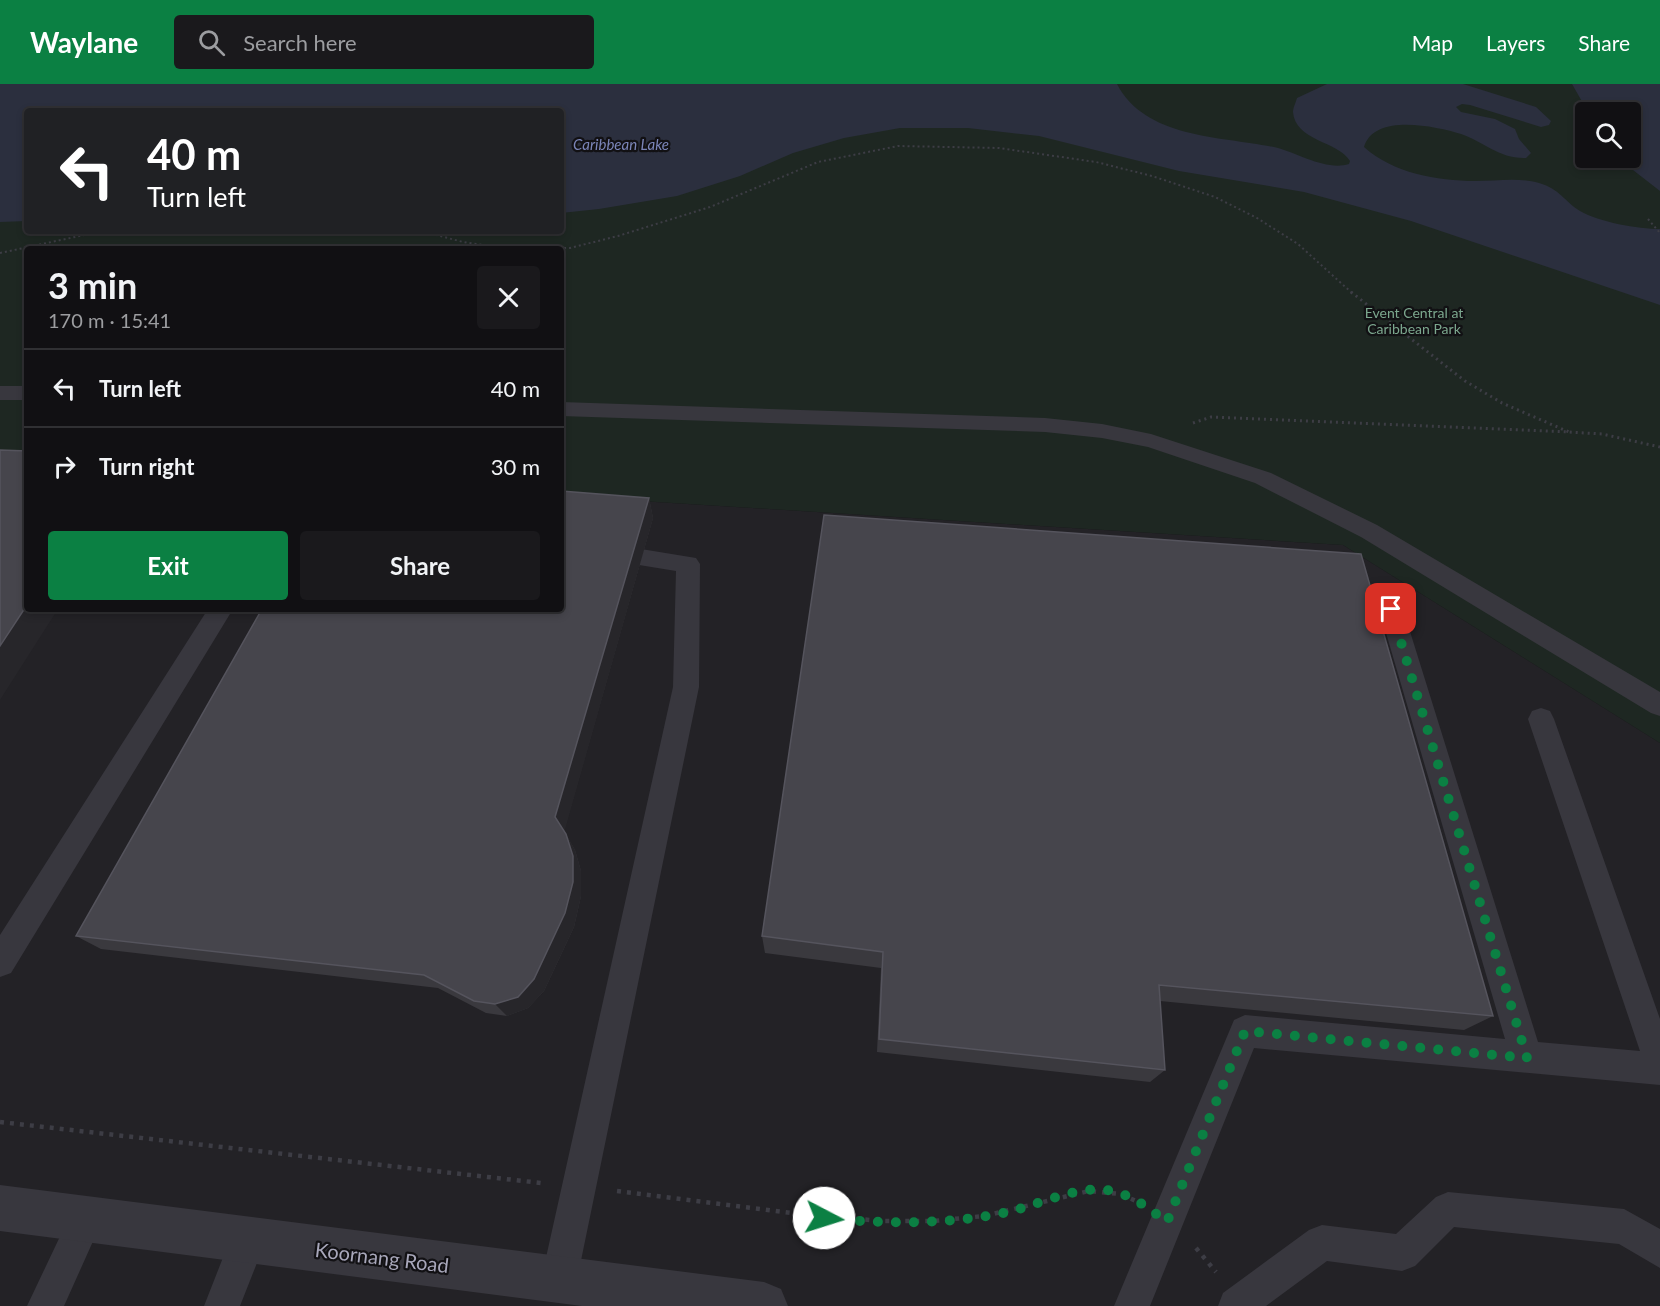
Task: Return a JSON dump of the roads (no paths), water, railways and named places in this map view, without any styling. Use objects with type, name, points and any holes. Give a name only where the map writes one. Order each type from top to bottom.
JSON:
[{"type":"street","name":"Koornang Road","points":[[0,1208],[559,1280],[705,1302],[764,1306]]},
{"type":"lane","points":[[0,393],[24,393]]},
{"type":"lane","points":[[564,409],[1045,425],[1102,431],[1151,441],[1263,478],[1369,531],[1660,705]]},
{"type":"lane","points":[[559,1280],[686,687],[688,564],[641,558]]},
{"type":"lane","points":[[1391,609],[1527,1058]]},
{"type":"lane","points":[[0,962],[219,612]]},
{"type":"lane","points":[[1132,1306],[1245,1031],[1527,1058],[1660,1066],[1541,719]]},
{"type":"lane","points":[[1236,1306],[1322,1243],[1402,1253],[1448,1209],[1624,1227],[1660,1250]]},
{"type":"lane","points":[[45,1306],[86,1219]]},
{"type":"lane","points":[[222,1306],[248,1240]]},
{"type":"water","name":"Caribbean Lake","points":[[0,84],[1117,84],[1130,102],[1147,116],[1167,126],[1211,137],[1278,148],[1322,164],[1340,166],[1349,164],[1350,161],[1344,154],[1309,135],[1296,122],[1293,112],[1297,98],[1327,84],[1463,84],[1536,107],[1551,121],[1549,125],[1541,127],[1470,105],[1462,104],[1456,107],[1461,112],[1495,119],[1515,129],[1519,139],[1531,153],[1526,158],[1508,156],[1461,134],[1422,126],[1392,126],[1380,130],[1370,136],[1364,147],[1388,163],[1416,174],[1461,181],[1524,180],[1539,183],[1552,188],[1588,215],[1619,224],[1660,229],[1660,305],[1411,221],[1304,192],[1179,171],[1039,136],[968,128],[900,128],[844,138],[793,153],[740,176],[677,196],[564,213],[564,108],[24,108],[24,221],[0,222]]},
{"type":"water","points":[[1572,84],[1660,84],[1660,191],[1631,168],[1641,168],[1641,102],[1582,102]]},
{"type":"park label","name":"Event Central at Caribbean Park","points":[[1414,320]]}]
